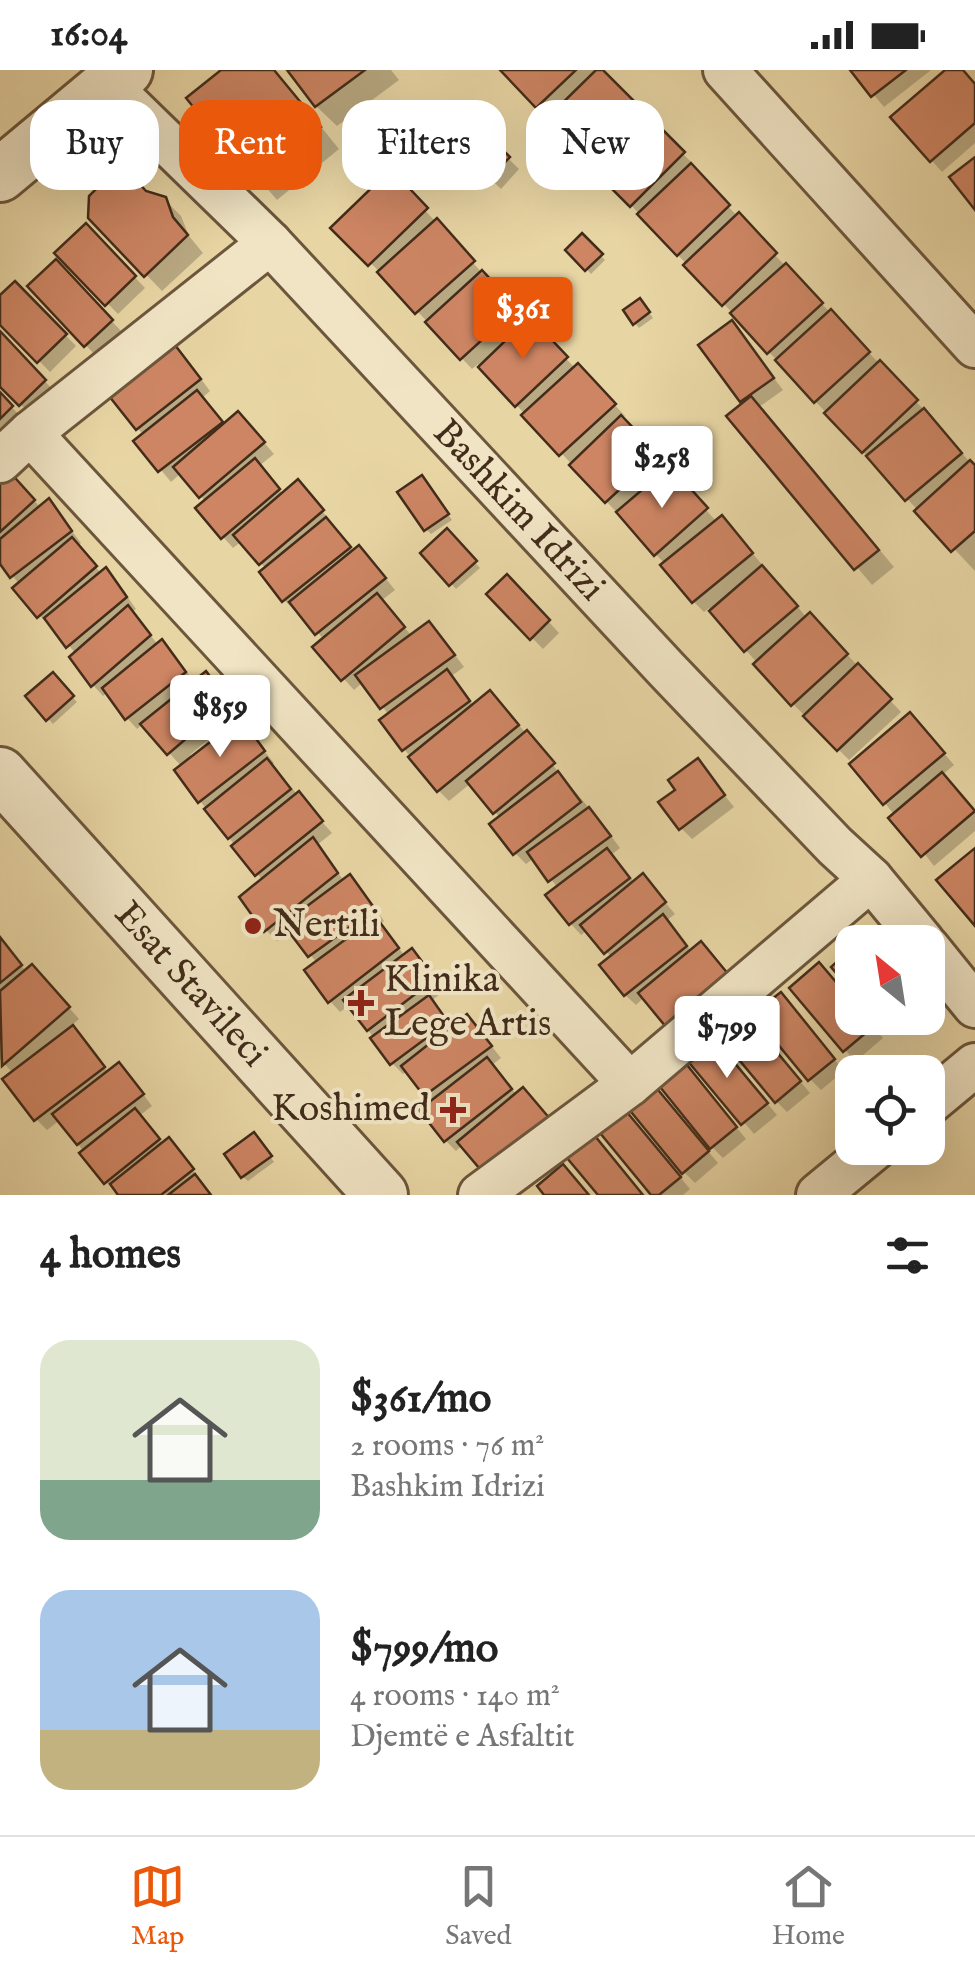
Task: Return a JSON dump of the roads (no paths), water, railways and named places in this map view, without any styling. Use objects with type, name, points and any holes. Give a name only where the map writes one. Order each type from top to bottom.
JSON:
[{"type":"street","points":[[725,70],[975,346]]},
{"type":"street","points":[[0,175],[117,77]]},
{"type":"street","name":"Bashkim Idrizi","points":[[117,77],[667,670],[871,879],[909,925]]},
{"type":"street","points":[[270,243],[15,446],[630,1084]]},
{"type":"street","name":"Esat Stavileci","points":[[0,774],[380,1195]]},
{"type":"street","points":[[480,1195],[630,1084],[871,879]]},
{"type":"street","name":"Bashkim Idrizi","points":[[945,969],[975,1006]]},
{"type":"street","points":[[945,1093],[971,1076]]},
{"type":"street","points":[[818,1195],[854,1165]]},
{"type":"place","name":"Nertili","points":[[253,926]]},
{"type":"place","name":"Klinika Lege Artis","points":[[361,1003]]},
{"type":"place","name":"Koshimed","points":[[453,1110]]}]
